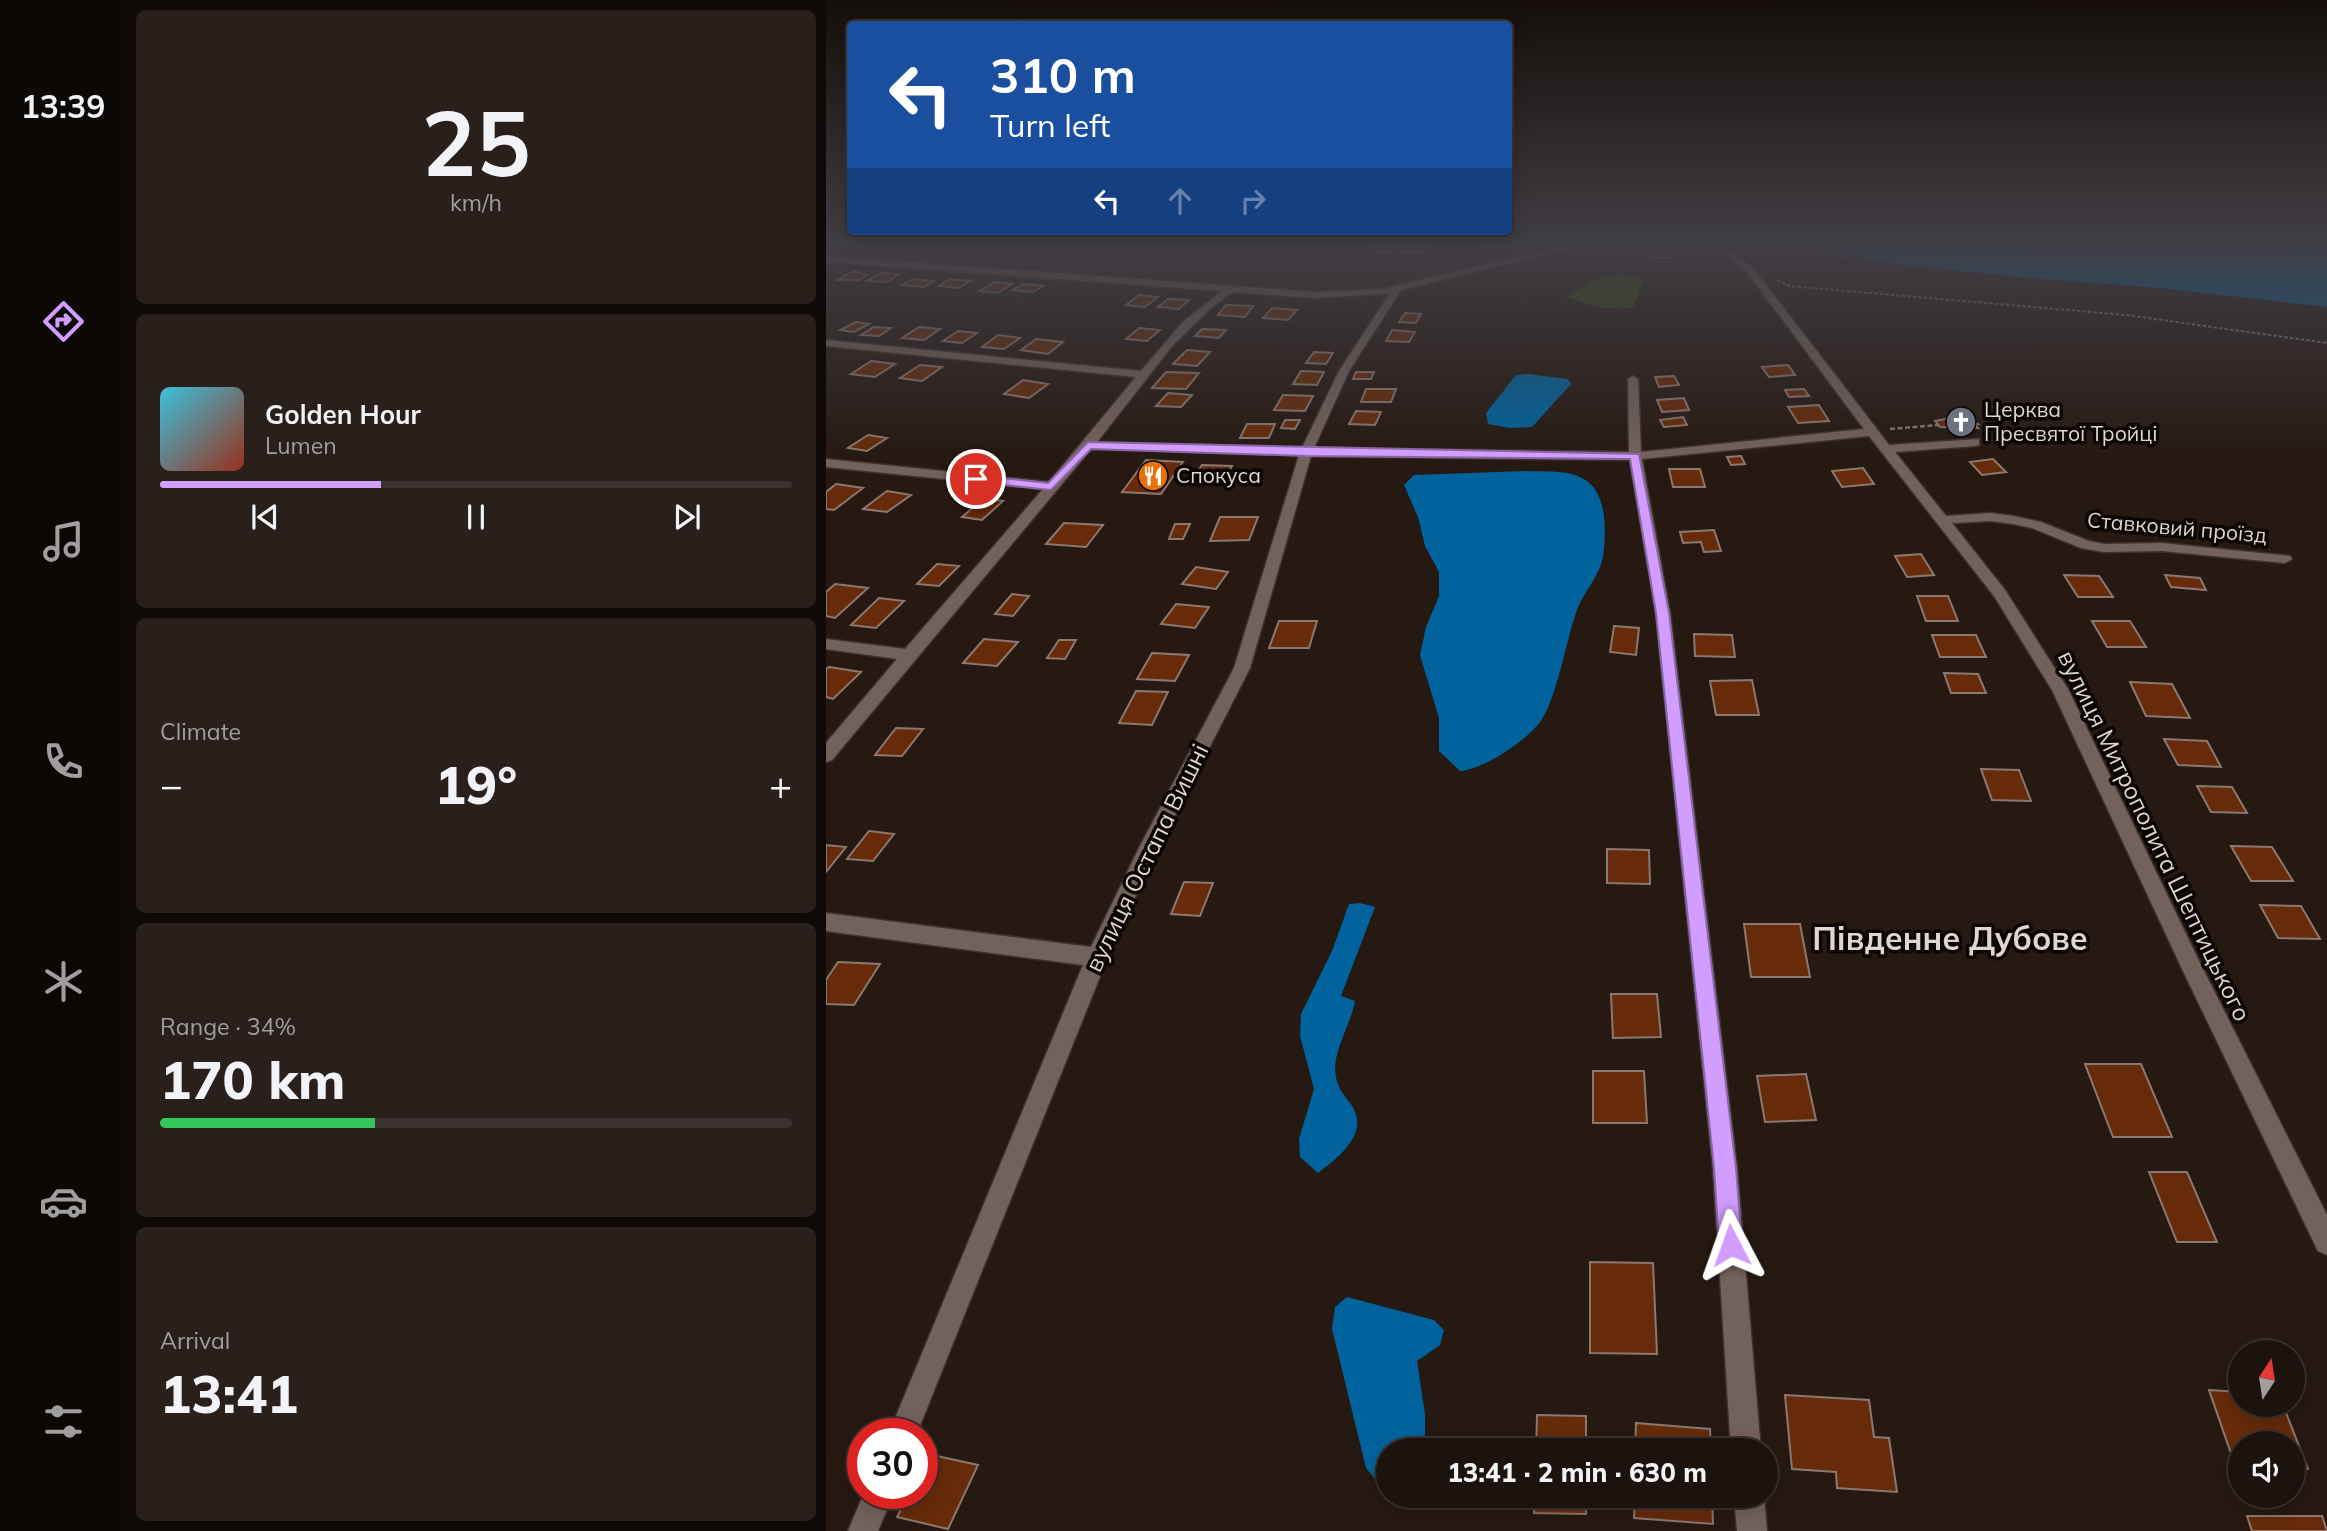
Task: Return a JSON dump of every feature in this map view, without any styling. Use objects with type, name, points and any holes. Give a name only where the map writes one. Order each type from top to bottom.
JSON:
[{"type":"street","points":[[826,755],[1088,445],[1141,374],[1195,316]]},
{"type":"street","name":"вулиця Остапа Вишні","points":[[908,1418],[1097,957],[1146,854],[1242,668],[1268,589],[1306,452],[1344,371],[1379,316]]},
{"type":"street","name":"вулиця Митрополита Шептицького","points":[[1785,316],[1871,431],[2000,593],[2060,689],[2191,966],[2327,1242]]},
{"type":"street","points":[[826,343],[1141,374]]},
{"type":"street","points":[[1633,379],[1635,456],[1663,613],[1719,1113],[1745,1438]]},
{"type":"street","points":[[1088,445],[1306,452],[1635,456],[1871,431]]},
{"type":"street","points":[[1886,449],[1975,442]]},
{"type":"street","points":[[826,463],[1051,486]]},
{"type":"street","name":"Ставковий проїзд","points":[[1943,520],[1991,517],[2013,520],[2036,525],[2086,545],[2104,548],[2162,547],[2285,559]]},
{"type":"street","points":[[826,644],[908,656]]},
{"type":"street","points":[[826,922],[1097,957]]},
{"type":"street","points":[[1750,1508],[1752,1531]]},
{"type":"street","points":[[863,1531],[872,1509]]},
{"type":"path","points":[[2135,316],[2327,342]]},
{"type":"path","points":[[1871,431],[1938,425]]},
{"type":"water","points":[[1516,375],[1568,379],[1571,384],[1532,427],[1510,428],[1488,424],[1486,413]]},
{"type":"water","points":[[1524,471],[1573,475],[1581,477],[1594,488],[1604,516],[1603,557],[1599,570],[1577,610],[1556,684],[1540,722],[1525,738],[1503,753],[1480,766],[1460,771],[1439,751],[1439,718],[1420,655],[1426,627],[1439,596],[1439,572],[1425,546],[1418,517],[1404,485],[1414,475]]},
{"type":"water","points":[[1360,903],[1375,907],[1341,996],[1355,1001],[1335,1069],[1338,1084],[1356,1114],[1357,1124],[1350,1143],[1318,1173],[1300,1157],[1299,1139],[1314,1089],[1300,1036],[1301,1014],[1332,951],[1349,904]]},
{"type":"water","points":[[1347,1297],[1434,1320],[1444,1330],[1440,1345],[1417,1361],[1425,1414],[1425,1438],[1376,1438],[1376,1480],[1366,1468],[1332,1329],[1335,1307]]},
{"type":"building","points":[[1264,316],[1291,316],[1288,320]]},
{"type":"building","points":[[1403,316],[1420,316],[1416,323],[1399,322]]},
{"type":"building","points":[[856,322],[869,324],[854,332],[840,330]]},
{"type":"building","points":[[874,327],[891,328],[879,336],[861,335]]},
{"type":"building","points":[[919,327],[940,329],[924,340],[902,338]]},
{"type":"building","points":[[1139,328],[1160,330],[1147,341],[1126,339]]},
{"type":"building","points":[[1202,329],[1226,330],[1219,338],[1195,336]]},
{"type":"building","points":[[1392,330],[1415,332],[1409,342],[1386,341]]},
{"type":"building","points":[[958,331],[977,333],[962,343],[943,341]]},
{"type":"building","points":[[998,335],[1020,338],[1004,349],[982,347]]},
{"type":"building","points":[[1036,339],[1063,342],[1048,354],[1021,350]]},
{"type":"building","points":[[1187,350],[1210,352],[1197,366],[1173,364]]},
{"type":"building","points":[[1314,352],[1333,353],[1326,364],[1306,363]]},
{"type":"building","points":[[871,361],[895,364],[875,377],[851,374]]},
{"type":"building","points":[[920,365],[942,367],[922,381],[900,378]]},
{"type":"building","points":[[1788,365],[1795,375],[1769,377],[1762,367]]},
{"type":"building","points":[[1301,371],[1324,372],[1317,385],[1293,384]]},
{"type":"building","points":[[1166,372],[1199,373],[1186,389],[1152,388]]},
{"type":"building","points":[[1356,372],[1374,372],[1371,379],[1353,379]]},
{"type":"building","points":[[1674,376],[1679,385],[1659,387],[1655,377]]},
{"type":"building","points":[[1023,380],[1048,384],[1029,398],[1004,394]]},
{"type":"building","points":[[1366,389],[1396,389],[1391,402],[1361,402]]},
{"type":"building","points":[[1804,389],[1809,396],[1789,397],[1785,390]]},
{"type":"building","points":[[1168,393],[1192,395],[1181,407],[1156,406]]},
{"type":"building","points":[[1283,395],[1313,396],[1305,411],[1274,410]]},
{"type":"building","points":[[1684,398],[1689,410],[1662,412],[1657,400]]},
{"type":"building","points":[[1819,405],[1829,421],[1798,423],[1788,407]]},
{"type":"building","points":[[1356,411],[1381,412],[1375,425],[1349,424]]},
{"type":"building","points":[[1966,415],[1978,424],[1975,424],[1978,428],[1940,427],[1935,421]]},
{"type":"building","points":[[1683,417],[1687,425],[1664,427],[1660,420]]},
{"type":"building","points":[[1285,420],[1300,420],[1295,429],[1281,428]]},
{"type":"building","points":[[1247,424],[1275,424],[1269,438],[1240,438]]},
{"type":"building","points":[[868,435],[887,438],[867,451],[848,448]]},
{"type":"building","points":[[1741,456],[1745,464],[1731,465],[1727,457]]},
{"type":"building","points":[[1993,459],[2006,472],[1982,475],[1970,462]]},
{"type":"building","points":[[1146,460],[1183,462],[1161,494],[1122,492]]},
{"type":"building","points":[[1202,465],[1232,466],[1223,481],[1192,479]]},
{"type":"building","points":[[1863,468],[1874,484],[1842,487],[1832,471]]},
{"type":"building","points":[[1669,469],[1700,469],[1705,487],[1673,487]]},
{"type":"building","points":[[836,484],[863,488],[834,510],[826,509],[826,492]]},
{"type":"building","points":[[887,491],[911,495],[887,512],[863,509]]},
{"type":"building","points":[[984,498],[1003,501],[982,520],[962,517]]},
{"type":"building","points":[[1220,517],[1258,517],[1249,540],[1210,541]]},
{"type":"building","points":[[1064,523],[1103,525],[1086,547],[1046,544]]},
{"type":"building","points":[[1175,524],[1190,524],[1183,539],[1169,539]]},
{"type":"building","points":[[1714,530],[1721,551],[1704,552],[1701,542],[1683,543],[1680,532]]},
{"type":"building","points":[[1921,554],[1934,575],[1907,577],[1895,556]]},
{"type":"building","points":[[937,564],[959,566],[939,586],[917,584]]},
{"type":"building","points":[[1196,567],[1228,572],[1216,589],[1182,584]]},
{"type":"building","points":[[2064,575],[2099,576],[2113,597],[2078,597]]},
{"type":"building","points":[[2165,575],[2200,578],[2206,590],[2171,587]]},
{"type":"building","points":[[835,584],[868,588],[835,618],[826,616],[826,592]]},
{"type":"building","points":[[1012,594],[1029,596],[1013,616],[995,614]]},
{"type":"building","points":[[1917,596],[1948,596],[1958,621],[1926,621]]},
{"type":"building","points":[[879,598],[904,601],[876,628],[851,625]]},
{"type":"building","points":[[1176,604],[1209,607],[1195,628],[1161,624]]},
{"type":"building","points":[[1279,621],[1317,621],[1309,648],[1269,648]]},
{"type":"building","points":[[2092,621],[2130,621],[2146,647],[2107,647]]},
{"type":"building","points":[[1614,626],[1639,628],[1636,655],[1610,652]]},
{"type":"building","points":[[1694,634],[1732,635],[1735,657],[1695,656]]},
{"type":"building","points":[[1932,635],[1976,635],[1986,657],[1940,657]]},
{"type":"building","points":[[984,639],[1018,642],[997,666],[963,663]]},
{"type":"building","points":[[1059,640],[1076,640],[1065,659],[1047,658]]},
{"type":"building","points":[[1152,653],[1189,655],[1175,681],[1137,679]]},
{"type":"building","points":[[829,667],[861,672],[833,699],[826,697],[826,669]]},
{"type":"building","points":[[1944,673],[1978,674],[1986,693],[1951,693]]},
{"type":"building","points":[[1752,680],[1759,715],[1716,715],[1710,681]]},
{"type":"building","points":[[2130,682],[2172,684],[2190,718],[2146,716]]},
{"type":"building","points":[[1136,691],[1168,692],[1152,725],[1119,723]]},
{"type":"building","points":[[896,728],[923,729],[902,756],[875,755]]},
{"type":"building","points":[[2164,739],[2207,741],[2221,767],[2178,765]]},
{"type":"building","points":[[1981,769],[2019,770],[2031,801],[1992,800]]},
{"type":"building","points":[[2197,786],[2232,787],[2247,813],[2211,812]]},
{"type":"building","points":[[869,831],[894,834],[873,861],[847,859]]},
{"type":"building","points":[[826,845],[846,847],[826,872]]},
{"type":"building","points":[[2231,846],[2272,847],[2293,881],[2251,881]]},
{"type":"building","points":[[1607,849],[1649,850],[1650,884],[1607,883]]},
{"type":"building","points":[[1184,882],[1213,883],[1200,916],[1171,914]]},
{"type":"building","points":[[2260,905],[2301,906],[2320,939],[2278,938]]},
{"type":"building","points":[[1744,924],[1800,924],[1810,977],[1751,977]]},
{"type":"building","points":[[838,962],[880,964],[854,1005],[826,1004],[826,980]]},
{"type":"building","points":[[1611,994],[1657,994],[1661,1037],[1613,1038]]},
{"type":"building","points":[[2085,1064],[2141,1064],[2172,1137],[2113,1137]]},
{"type":"building","points":[[1593,1071],[1644,1071],[1647,1123],[1593,1123]]},
{"type":"building","points":[[1806,1074],[1816,1120],[1765,1122],[1757,1076]]},
{"type":"building","points":[[2149,1172],[2187,1172],[2217,1242],[2177,1242]]},
{"type":"building","points":[[1590,1262],[1653,1263],[1657,1354],[1590,1353]]},
{"type":"building","points":[[2209,1390],[2228,1391],[2228,1418],[2288,1418],[2293,1431],[2228,1431],[2228,1445]]},
{"type":"building","points":[[1785,1395],[1869,1400],[1874,1437],[1889,1438],[1897,1492],[1837,1488],[1836,1472],[1792,1469]]},
{"type":"building","points":[[1537,1415],[1586,1416],[1586,1438],[1536,1438]]},
{"type":"building","points":[[1636,1423],[1710,1429],[1710,1438],[1635,1438]]},
{"type":"building","points":[[938,1456],[978,1465],[948,1529],[897,1517],[901,1509],[938,1509]]},
{"type":"building","points":[[1534,1508],[1586,1508],[1586,1514],[1534,1513]]},
{"type":"building","points":[[1634,1508],[1712,1508],[1713,1524],[1634,1518]]},
{"type":"building","points":[[2247,1516],[2322,1516],[2327,1531],[2252,1531]]},
{"type":"place","name":"Церква Пресвятої Тройці","points":[[1961,422]]},
{"type":"place","name":"Спокуса","points":[[1153,476]]},
{"type":"district","name":"Південне Дубове","points":[[1950,939]]},
{"type":"route","points":[[976,479],[1051,486],[1088,445],[1306,452],[1635,456],[1663,613],[1725,1168],[1731,1245]]}]
